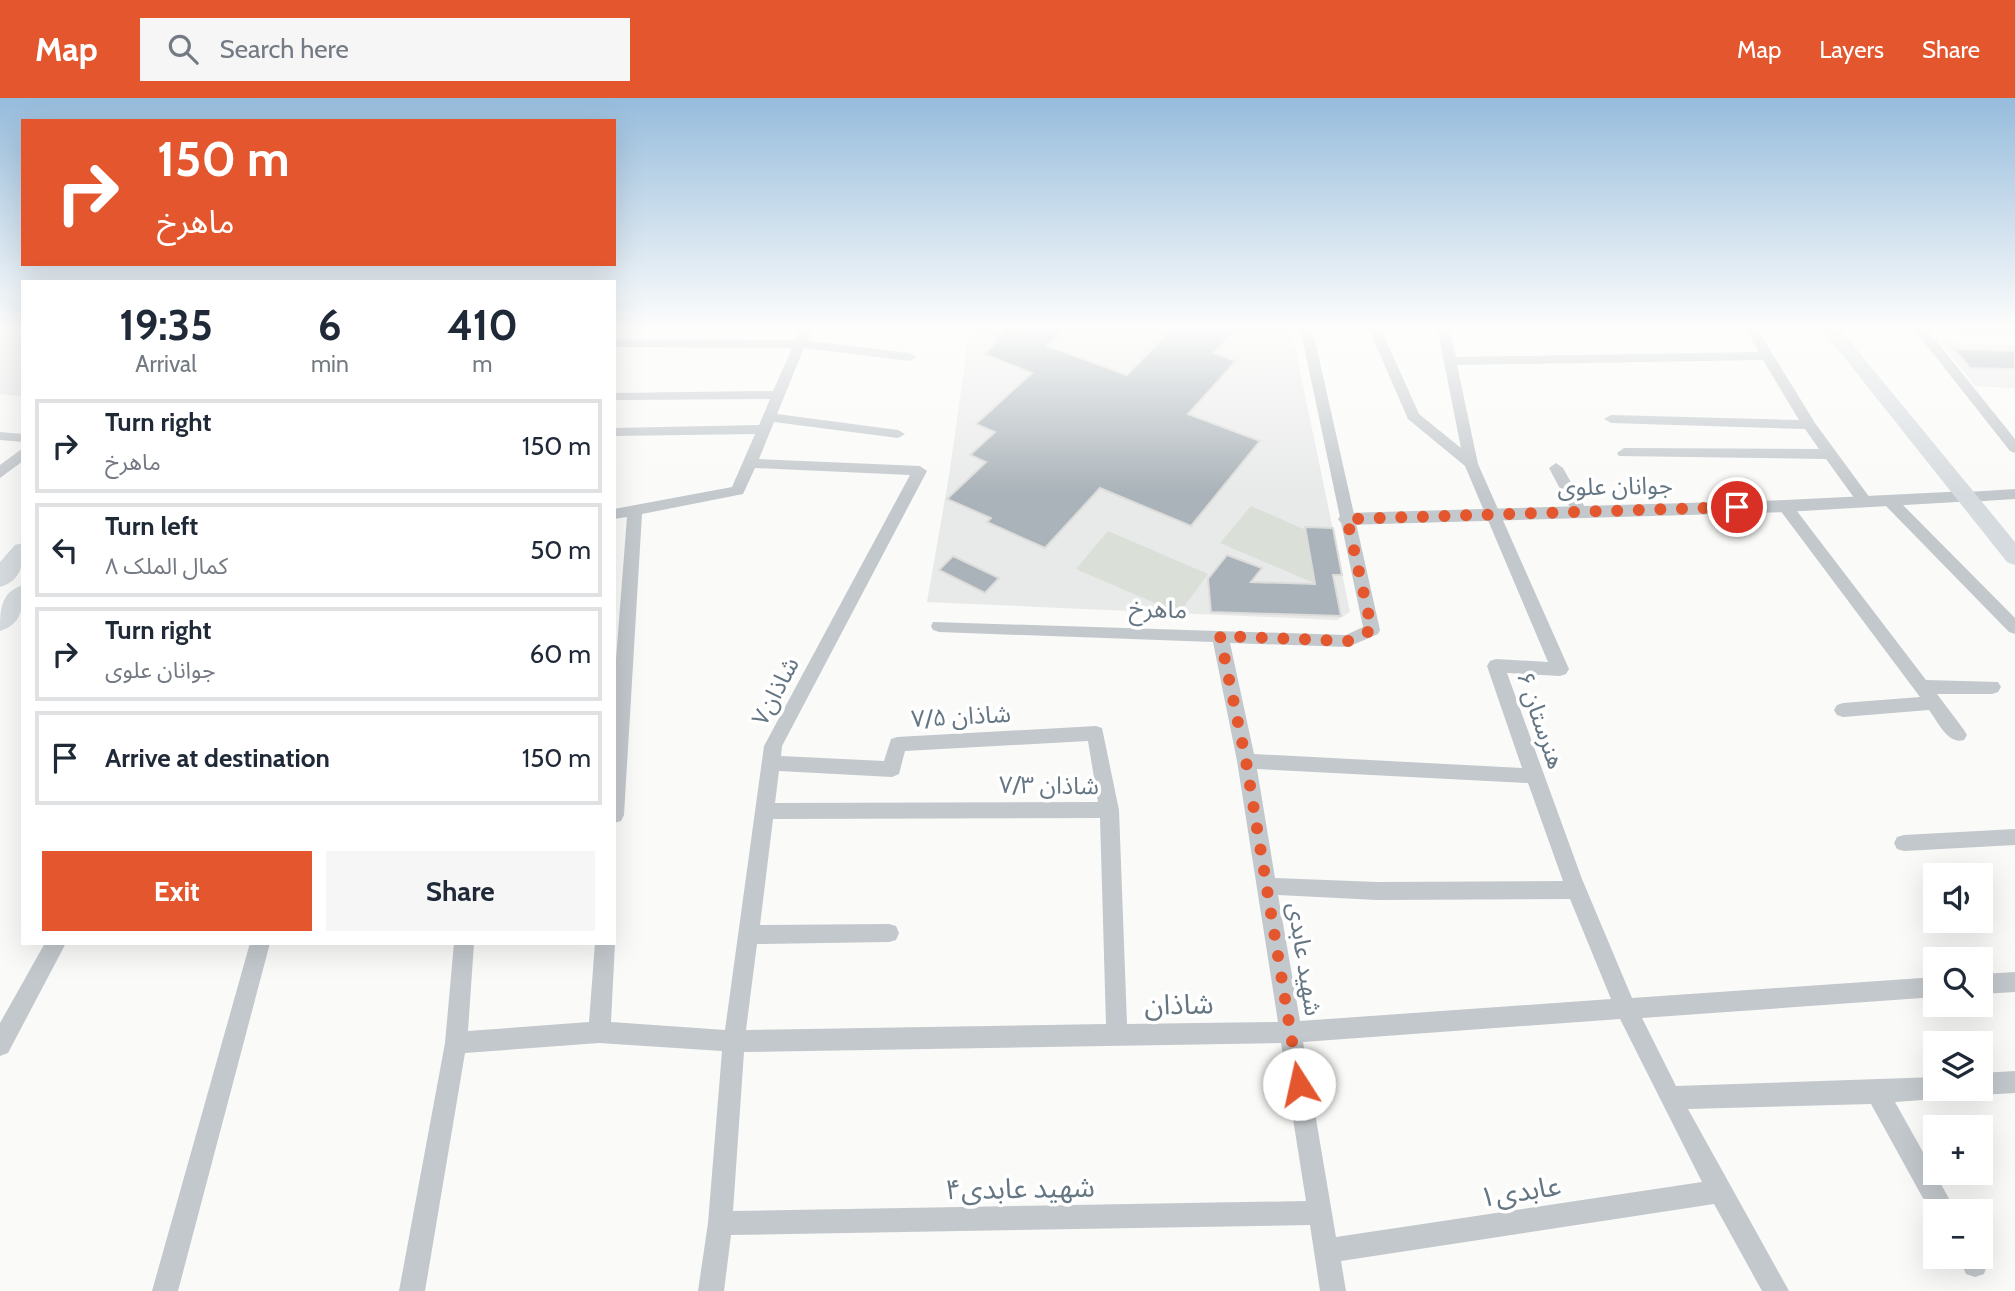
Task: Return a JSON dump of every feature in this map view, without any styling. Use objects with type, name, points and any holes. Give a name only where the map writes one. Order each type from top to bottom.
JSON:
[{"type":"main road","points":[[1875,383],[2015,557]]},
{"type":"main road","points":[[0,578],[21,553]]},
{"type":"main road","points":[[0,622],[21,596]]},
{"type":"street","points":[[616,514],[738,491],[783,383]]},
{"type":"street","points":[[1318,383],[1347,519]]},
{"type":"street","points":[[1398,383],[1413,416],[1471,464]]},
{"type":"street","points":[[1455,383],[1471,464],[1491,513]]},
{"type":"street","points":[[1782,383],[1829,454],[1865,502]]},
{"type":"street","points":[[1963,383],[2015,448]]},
{"type":"street","points":[[618,396],[778,395]]},
{"type":"street","points":[[1611,419],[1809,425]]},
{"type":"street","points":[[616,432],[766,423],[898,434]]},
{"type":"street","points":[[0,436],[21,438]]},
{"type":"street","points":[[1625,453],[1829,454]]},
{"type":"street","points":[[0,474],[21,455]]},
{"type":"street","name":"شاذان۷","points":[[712,1291],[734,1041],[773,747],[920,471],[750,463]]},
{"type":"street","points":[[1556,468],[1579,511]]},
{"type":"street","points":[[1968,497],[2015,494]]},
{"type":"street","name":"جوانان علوی","points":[[1347,519],[1785,506],[1968,497]]},
{"type":"street","points":[[1890,501],[2015,628]]},
{"type":"street","points":[[1785,506],[1958,735]]},
{"type":"street","points":[[616,786],[635,510]]},
{"type":"street","name":"هنرستان ۶","points":[[1491,513],[1560,669],[1496,666],[1574,890],[1625,1007],[1670,1098],[1776,1291]]},
{"type":"street","name":"ماهرخ","points":[[939,626],[1348,641],[1372,630],[1347,519]]},
{"type":"street","name":"شهید عابدی","points":[[1220,636],[1246,761],[1333,1291]]},
{"type":"street","points":[[1923,687],[1992,687]]},
{"type":"street","points":[[1843,710],[1935,703]]},
{"type":"street","name":"شاذان ۷/۵","points":[[771,764],[892,769],[897,744],[1096,733],[1109,810]]},
{"type":"street","points":[[1246,761],[1534,776]]},
{"type":"street","name":"شاذان ۷/۳","points":[[765,811],[1109,810],[1117,1035]]},
{"type":"street","points":[[1904,843],[2015,838]]},
{"type":"street","points":[[1266,886],[1377,891],[1574,890]]},
{"type":"street","points":[[748,935],[889,933]]},
{"type":"street","points":[[0,1045],[55,945]]},
{"type":"street","points":[[165,1291],[259,945]]},
{"type":"street","points":[[412,1291],[456,1043],[464,945]]},
{"type":"street","points":[[599,1032],[605,945]]},
{"type":"street","points":[[1993,983],[2015,982]]},
{"type":"street","name":"شاذان","points":[[456,1043],[599,1032],[734,1041],[1290,1032],[1923,988]]},
{"type":"street","points":[[1993,1084],[2013,1085]]},
{"type":"street","points":[[1670,1098],[1877,1093],[1923,1089]]},
{"type":"street","points":[[1877,1093],[1937,1199]]},
{"type":"street","name":"عابدی۱","points":[[1327,1251],[1721,1191]]},
{"type":"street","name":"شهید عابدی۴","points":[[720,1223],[1321,1213]]},
{"type":"shaded area","points":[[0,383],[21,383],[21,396],[0,394]]},
{"type":"shaded area","points":[[962,383],[1303,383],[1350,612],[1337,620],[927,602]]},
{"type":"shaded area","points":[[1972,383],[2015,383],[2015,388],[1975,386]]},
{"type":"shaded area","points":[[1251,506],[1306,530],[1318,574],[1314,583],[1220,543]]},
{"type":"shaded area","points":[[1108,531],[1208,574],[1183,608],[1164,607],[1076,569]]},
{"type":"building","points":[[1021,383],[1216,383],[1188,414],[1260,441],[1191,526],[1100,488],[1045,548],[987,522],[991,518],[947,499],[986,462],[970,455],[995,432],[976,424]]},
{"type":"building","points":[[1305,527],[1333,528],[1342,575],[1333,575],[1341,616],[1211,612],[1208,579],[1227,555],[1262,568],[1251,582],[1315,584]]},
{"type":"building","points":[[953,556],[999,578],[985,593],[939,570]]},
{"type":"route","points":[[1299,1084],[1246,761],[1220,636],[1348,641],[1372,630],[1347,519],[1737,507]]}]
